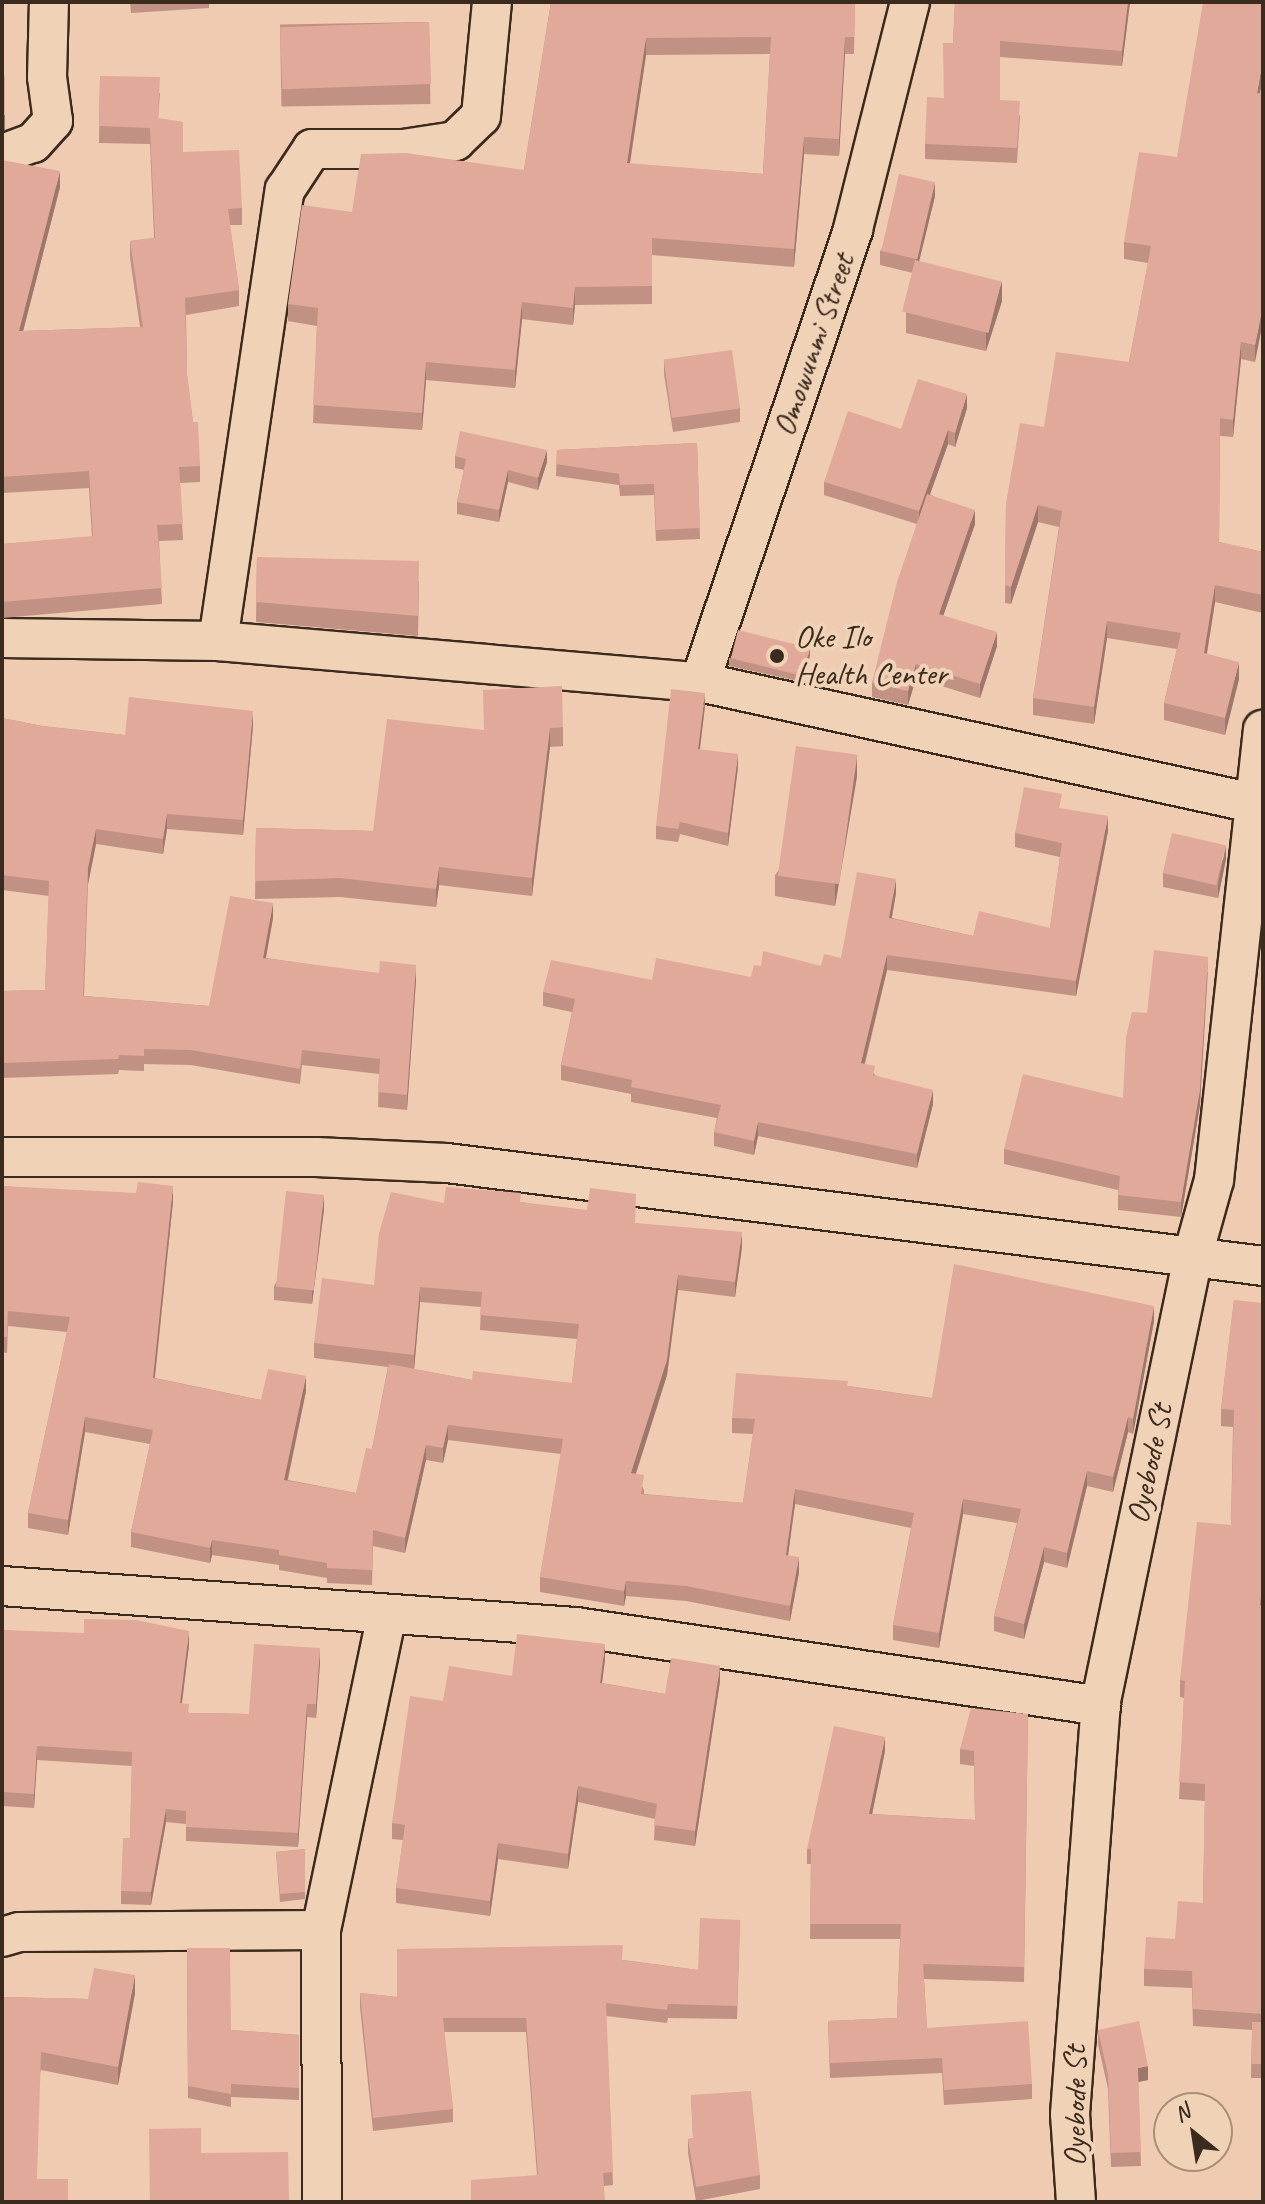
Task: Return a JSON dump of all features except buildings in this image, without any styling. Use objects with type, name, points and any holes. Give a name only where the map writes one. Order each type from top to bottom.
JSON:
[{"type":"street","points":[[2,154],[33,143],[53,121],[47,77],[49,2]]},
{"type":"street","points":[[218,641],[285,190],[312,149],[403,149],[455,141],[481,116],[492,2]]},
{"type":"street","name":"Omowunmi Street","points":[[700,682],[853,229],[910,2]]},
{"type":"street","points":[[2,638],[218,641],[700,682],[1253,803]]},
{"type":"street","name":"Oyebode St","points":[[1076,2202],[1070,2114],[1101,1706],[1193,1255],[1214,1180],[1263,730]]},
{"type":"street","points":[[2,1157],[316,1157],[447,1163],[1263,1266]]},
{"type":"street","points":[[2,1586],[576,1627],[1101,1706]]},
{"type":"street","points":[[322,2202],[321,1930],[387,1615]]},
{"type":"street","points":[[2,1937],[19,1932],[321,1930]]},
{"type":"place","name":"Oke Ilo Health Center","points":[[777,656]]}]
